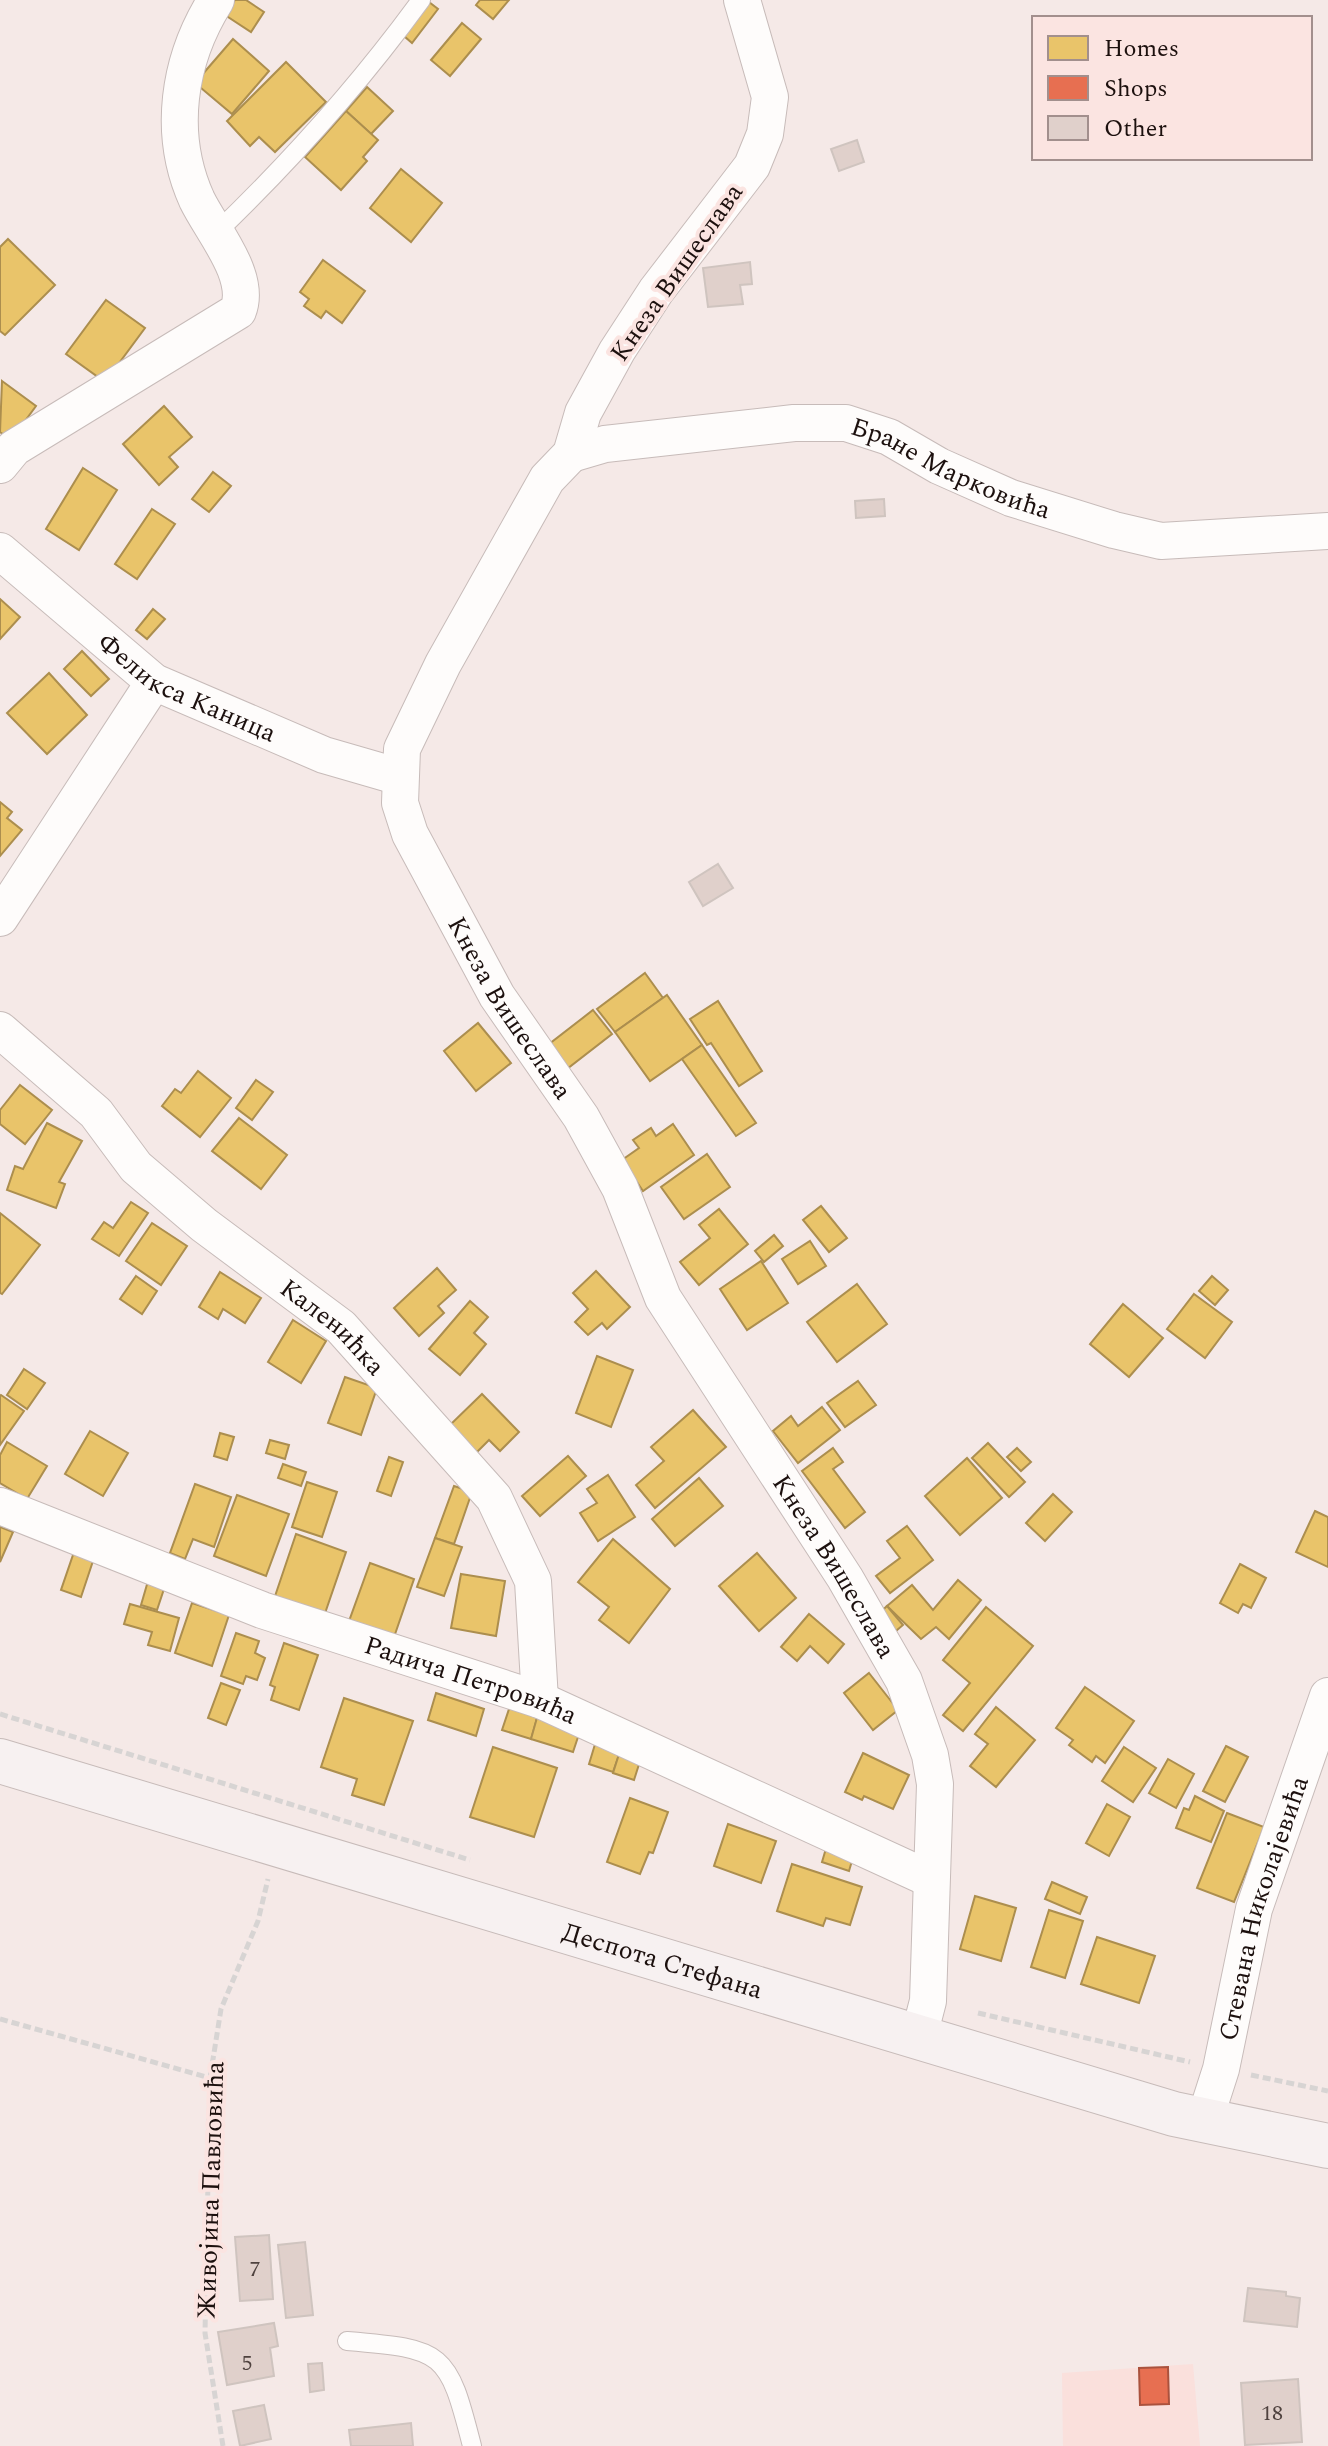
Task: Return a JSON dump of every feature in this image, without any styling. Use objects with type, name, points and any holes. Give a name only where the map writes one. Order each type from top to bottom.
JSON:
[{"type":"main road","name":"Деспота Стефана","points":[[0,1761],[275,1847],[923,2018],[1204,2122],[1328,2146]]},
{"type":"street","points":[[0,465],[14,448],[238,311],[242,289],[196,197],[177,123],[180,92],[190,58],[216,0]]},
{"type":"street","name":"Кнеза Вишеслава","points":[[742,0],[770,97],[765,134],[752,166],[656,291],[617,351],[583,413],[571,454],[547,479],[437,677],[402,749],[400,803],[410,834],[497,996],[581,1117],[620,1188],[663,1298],[845,1578],[904,1681],[930,1755],[935,1784],[923,2018]]},
{"type":"street","name":"Бране Марковића","points":[[571,454],[605,444],[794,423],[846,423],[889,437],[939,466],[1011,498],[1161,541],[1328,531]]},
{"type":"street","name":"Феликса Каница","points":[[0,551],[154,682],[324,755],[400,777]]},
{"type":"street","points":[[0,918],[154,682]]},
{"type":"street","name":"Каленићка","points":[[0,1030],[96,1113],[147,1177],[204,1225],[341,1327],[494,1498],[533,1581],[540,1700]]},
{"type":"street","name":"Радича Петровића","points":[[0,1506],[262,1610],[540,1700],[930,1879]]},
{"type":"street","name":"Стевана Николајевића","points":[[1204,2122],[1221,2069],[1254,1909],[1328,1696]]},
{"type":"lane","points":[[215,234],[281,170],[357,86],[421,0]]},
{"type":"lane","points":[[347,2341],[412,2346],[431,2354],[446,2367],[460,2399],[472,2446]]},
{"type":"path","points":[[0,1714],[471,1860]]},
{"type":"path","name":"Живојина Павловића","points":[[223,2446],[205,2333],[210,2078],[221,2009],[258,1921],[275,1847]]},
{"type":"path","points":[[923,2018],[1221,2069],[1328,2091]]},
{"type":"path","points":[[0,2019],[210,2078]]},
{"type":"shaded area","points":[[1193,2364],[1200,2446],[1063,2446],[1062,2373]]},
{"type":"building: Homes","points":[[235,0],[246,0],[264,12],[251,32],[225,15]]},
{"type":"building: Homes","points":[[480,0],[509,0],[493,19],[476,5]]},
{"type":"building: Homes","points":[[429,2],[438,9],[412,43],[404,36]]},
{"type":"building: Homes","points":[[462,23],[481,39],[450,76],[431,60]]},
{"type":"building: Homes","points":[[233,39],[269,71],[232,114],[195,83]]},
{"type":"building: Homes","points":[[286,62],[326,102],[275,152],[259,137],[250,146],[227,121]]},
{"type":"building: Homes","points":[[367,87],[393,111],[371,134],[346,111]]},
{"type":"building: Homes","points":[[346,111],[378,140],[363,157],[367,161],[341,190],[305,157]]},
{"type":"building: Homes","points":[[401,169],[442,203],[411,242],[370,208]]},
{"type":"building: Homes","points":[[8,239],[55,285],[5,335],[0,331],[0,247]]},
{"type":"building: Homes","points":[[323,260],[365,291],[342,323],[326,311],[321,318],[304,306],[309,299],[300,292]]},
{"type":"building: Homes","points":[[106,300],[145,328],[105,382],[66,354]]},
{"type":"building: Homes","points":[[2,381],[36,406],[11,440],[0,432]]},
{"type":"building: Homes","points":[[164,406],[192,437],[169,457],[178,467],[159,485],[123,444]]},
{"type":"building: Homes","points":[[83,468],[117,490],[79,550],[46,529]]},
{"type":"building: Homes","points":[[213,472],[231,486],[209,512],[192,499]]},
{"type":"building: Homes","points":[[152,509],[175,524],[137,579],[115,564]]},
{"type":"building: Homes","points":[[0,599],[20,617],[0,639]]},
{"type":"building: Homes","points":[[153,609],[165,619],[147,639],[136,630]]},
{"type":"building: Homes","points":[[82,651],[109,679],[91,696],[64,669]]},
{"type":"building: Homes","points":[[49,673],[87,715],[47,754],[7,713]]},
{"type":"building: Homes","points":[[0,802],[12,812],[7,818],[22,830],[0,856]]},
{"type":"building: Homes","points":[[645,973],[663,998],[615,1032],[597,1009]]},
{"type":"building: Homes","points":[[667,995],[702,1045],[650,1081],[615,1032]]},
{"type":"building: Homes","points":[[718,1001],[762,1071],[739,1086],[711,1043],[707,1045],[690,1019]]},
{"type":"building: Homes","points":[[593,1010],[612,1034],[563,1072],[544,1048]]},
{"type":"building: Homes","points":[[478,1023],[511,1063],[476,1091],[444,1051]]},
{"type":"building: Homes","points":[[702,1045],[756,1123],[736,1136],[682,1059]]},
{"type":"building: Homes","points":[[198,1071],[231,1098],[200,1137],[162,1106],[175,1089],[181,1093]]},
{"type":"building: Homes","points":[[256,1080],[273,1092],[252,1120],[236,1108]]},
{"type":"building: Homes","points":[[20,1085],[52,1110],[25,1144],[0,1124],[0,1110]]},
{"type":"building: Homes","points":[[239,1118],[287,1155],[261,1189],[212,1151]]},
{"type":"building: Homes","points":[[47,1123],[82,1141],[59,1182],[65,1184],[56,1208],[7,1190],[15,1166],[23,1169]]},
{"type":"building: Homes","points":[[673,1124],[694,1155],[643,1191],[622,1160],[639,1148],[633,1140],[651,1128],[656,1136]]},
{"type":"building: Homes","points":[[707,1154],[730,1187],[684,1219],[661,1187]]},
{"type":"building: Homes","points":[[131,1202],[148,1213],[119,1256],[92,1239],[104,1222],[113,1228]]},
{"type":"building: Homes","points":[[821,1206],[847,1238],[829,1252],[803,1220]]},
{"type":"building: Homes","points":[[719,1209],[748,1244],[699,1285],[680,1262],[710,1238],[699,1225]]},
{"type":"building: Homes","points":[[0,1213],[40,1245],[2,1294],[0,1293]]},
{"type":"building: Homes","points":[[152,1223],[187,1246],[161,1285],[126,1261]]},
{"type":"building: Homes","points":[[774,1235],[783,1246],[764,1262],[755,1251]]},
{"type":"building: Homes","points":[[810,1241],[826,1266],[798,1284],[782,1259]]},
{"type":"building: Homes","points":[[761,1261],[788,1303],[747,1330],[720,1289]]},
{"type":"building: Homes","points":[[437,1268],[456,1290],[438,1306],[444,1313],[419,1336],[394,1308]]},
{"type":"building: Homes","points":[[596,1271],[630,1307],[607,1329],[602,1323],[588,1335],[575,1322],[588,1309],[573,1293]]},
{"type":"building: Homes","points":[[220,1272],[261,1298],[245,1323],[223,1309],[218,1319],[199,1307]]},
{"type":"building: Homes","points":[[136,1276],[157,1291],[142,1314],[120,1299]]},
{"type":"building: Homes","points":[[1212,1276],[1228,1290],[1215,1305],[1199,1291]]},
{"type":"building: Homes","points":[[857,1284],[887,1324],[837,1362],[807,1322]]},
{"type":"building: Homes","points":[[1194,1294],[1232,1322],[1205,1358],[1167,1329]]},
{"type":"building: Homes","points":[[470,1301],[488,1317],[474,1333],[486,1344],[460,1375],[429,1349]]},
{"type":"building: Homes","points":[[1123,1304],[1163,1338],[1129,1377],[1090,1344]]},
{"type":"building: Homes","points":[[293,1320],[326,1341],[301,1383],[268,1362]]},
{"type":"building: Homes","points":[[597,1356],[633,1370],[611,1427],[576,1413]]},
{"type":"building: Homes","points":[[24,1369],[45,1383],[27,1409],[7,1395]]},
{"type":"building: Homes","points":[[345,1377],[377,1388],[361,1435],[328,1423]]},
{"type":"building: Homes","points":[[858,1381],[876,1405],[845,1427],[827,1403]]},
{"type":"building: Homes","points":[[482,1394],[519,1432],[500,1451],[489,1440],[476,1453],[451,1424]]},
{"type":"building: Homes","points":[[0,1396],[24,1411],[0,1445]]},
{"type":"building: Homes","points":[[822,1407],[840,1430],[798,1463],[773,1431],[791,1416],[798,1426]]},
{"type":"building: Homes","points":[[693,1410],[726,1447],[655,1508],[636,1485],[664,1461],[651,1447]]},
{"type":"building: Homes","points":[[90,1431],[128,1453],[103,1496],[65,1474]]},
{"type":"building: Homes","points":[[220,1433],[234,1437],[227,1460],[214,1456]]},
{"type":"building: Homes","points":[[270,1440],[289,1445],[285,1459],[266,1453]]},
{"type":"building: Homes","points":[[7,1442],[47,1466],[27,1499],[0,1483],[0,1455]]},
{"type":"building: Homes","points":[[988,1443],[1025,1482],[1009,1497],[972,1458]]},
{"type":"building: Homes","points":[[833,1448],[843,1462],[833,1469],[865,1512],[845,1528],[802,1471]]},
{"type":"building: Homes","points":[[1017,1448],[1031,1462],[1021,1471],[1007,1457]]},
{"type":"building: Homes","points":[[568,1456],[586,1476],[540,1516],[522,1496]]},
{"type":"building: Homes","points":[[389,1457],[403,1462],[391,1496],[377,1491]]},
{"type":"building: Homes","points":[[967,1458],[1002,1498],[960,1535],[925,1496]]},
{"type":"building: Homes","points":[[283,1464],[306,1472],[301,1486],[278,1478]]},
{"type":"building: Homes","points":[[608,1475],[635,1517],[598,1541],[580,1513],[597,1503],[587,1489]]},
{"type":"building: Homes","points":[[699,1478],[723,1506],[675,1546],[652,1519]]},
{"type":"building: Homes","points":[[307,1482],[337,1492],[322,1537],[292,1527]]},
{"type":"building: Homes","points":[[195,1484],[231,1497],[214,1547],[193,1539],[185,1559],[170,1553]]},
{"type":"building: Homes","points":[[454,1486],[472,1492],[454,1544],[435,1538]]},
{"type":"building: Homes","points":[[1053,1494],[1072,1512],[1045,1541],[1026,1523]]},
{"type":"building: Homes","points":[[237,1495],[289,1514],[266,1576],[214,1556]]},
{"type":"building: Homes","points":[[1315,1511],[1328,1517],[1328,1567],[1296,1552]]},
{"type":"building: Homes","points":[[907,1526],[933,1560],[890,1593],[876,1576],[900,1558],[887,1541]]},
{"type":"building: Homes","points":[[0,1527],[13,1532],[0,1562]]},
{"type":"building: Homes","points":[[296,1534],[346,1552],[322,1622],[272,1605]]},
{"type":"building: Homes","points":[[435,1538],[462,1547],[444,1596],[417,1587]]},
{"type":"building: Homes","points":[[613,1539],[670,1589],[629,1643],[599,1620],[609,1607],[578,1582]]},
{"type":"building: Homes","points":[[74,1552],[94,1558],[81,1597],[61,1590]]},
{"type":"building: Homes","points":[[757,1553],[796,1598],[759,1631],[719,1586]]},
{"type":"building: Homes","points":[[370,1563],[414,1579],[393,1640],[348,1624]]},
{"type":"building: Homes","points":[[1240,1564],[1266,1578],[1251,1608],[1243,1604],[1238,1613],[1220,1603]]},
{"type":"building: Homes","points":[[461,1574],[505,1581],[496,1636],[451,1628]]},
{"type":"building: Homes","points":[[958,1580],[981,1600],[949,1639],[936,1627],[921,1639],[887,1606],[912,1585],[933,1610]]},
{"type":"building: Homes","points":[[148,1581],[165,1586],[157,1610],[141,1605]]},
{"type":"building: Homes","points":[[192,1603],[229,1615],[212,1666],[175,1653]]},
{"type":"building: Homes","points":[[130,1604],[179,1618],[170,1651],[148,1645],[152,1632],[124,1624]]},
{"type":"building: Homes","points":[[887,1606],[903,1625],[890,1636],[874,1618]]},
{"type":"building: Homes","points":[[986,1607],[1033,1646],[963,1731],[943,1715],[970,1683],[943,1660]]},
{"type":"building: Homes","points":[[809,1614],[844,1644],[828,1663],[810,1646],[797,1661],[781,1647]]},
{"type":"building: Homes","points":[[236,1633],[259,1641],[255,1653],[265,1658],[257,1680],[246,1676],[243,1684],[221,1676]]},
{"type":"building: Homes","points":[[284,1643],[318,1655],[299,1710],[271,1700],[275,1687],[270,1685]]},
{"type":"building: Homes","points":[[869,1673],[898,1710],[873,1730],[844,1693]]},
{"type":"building: Homes","points":[[221,1683],[240,1690],[226,1725],[208,1718]]},
{"type":"building: Homes","points":[[1085,1687],[1134,1721],[1105,1763],[1096,1756],[1092,1762],[1069,1745],[1073,1740],[1056,1728]]},
{"type":"building: Homes","points":[[436,1693],[484,1709],[476,1736],[428,1720]]},
{"type":"building: Homes","points":[[344,1698],[413,1721],[384,1805],[352,1795],[357,1779],[321,1767]]},
{"type":"building: Homes","points":[[510,1706],[538,1715],[531,1739],[502,1730]]},
{"type":"building: Homes","points":[[996,1707],[1035,1740],[996,1787],[970,1766],[988,1744],[975,1734]]},
{"type":"building: Homes","points":[[538,1714],[581,1728],[573,1752],[531,1739]]},
{"type":"building: Homes","points":[[596,1741],[621,1749],[613,1772],[589,1764]]},
{"type":"building: Homes","points":[[1226,1746],[1248,1757],[1225,1802],[1203,1791]]},
{"type":"building: Homes","points":[[493,1747],[557,1768],[534,1837],[470,1817]]},
{"type":"building: Homes","points":[[1124,1747],[1156,1768],[1133,1802],[1102,1781]]},
{"type":"building: Homes","points":[[620,1751],[641,1758],[634,1780],[613,1773]]},
{"type":"building: Homes","points":[[863,1753],[909,1775],[893,1809],[864,1796],[862,1800],[845,1792]]},
{"type":"building: Homes","points":[[1168,1759],[1194,1774],[1176,1808],[1149,1793]]},
{"type":"building: Homes","points":[[1195,1796],[1224,1811],[1211,1842],[1176,1828],[1184,1808],[1189,1810]]},
{"type":"building: Homes","points":[[630,1798],[668,1812],[653,1853],[649,1852],[640,1874],[607,1862]]},
{"type":"building: Homes","points":[[1107,1804],[1130,1817],[1109,1856],[1086,1843]]},
{"type":"building: Homes","points":[[1227,1813],[1264,1827],[1234,1902],[1197,1888]]},
{"type":"building: Homes","points":[[728,1824],[776,1841],[761,1883],[714,1866]]},
{"type":"building: Homes","points":[[827,1845],[854,1854],[849,1871],[822,1862]]},
{"type":"building: Homes","points":[[792,1864],[862,1887],[850,1925],[826,1918],[823,1926],[777,1911]]},
{"type":"building: Homes","points":[[1052,1882],[1087,1897],[1080,1914],[1045,1899]]},
{"type":"building: Homes","points":[[975,1896],[1016,1908],[1001,1961],[960,1949]]},
{"type":"building: Homes","points":[[1049,1910],[1083,1921],[1065,1978],[1031,1967]]},
{"type":"building: Homes","points":[[1097,1937],[1155,1956],[1139,2003],[1081,1984]]},
{"type":"building: Shops","points":[[1168,2367],[1169,2404],[1140,2405],[1139,2368]]},
{"type":"building: Other","points":[[857,140],[864,162],[839,171],[831,149]]},
{"type":"building: Other","points":[[750,262],[752,284],[740,285],[743,304],[708,307],[703,268]]},
{"type":"building: Other","points":[[884,499],[885,516],[856,518],[855,501]]},
{"type":"building: Other","points":[[718,864],[733,888],[703,906],[689,882]]},
{"type":"building: Other","points":[[269,2235],[273,2299],[240,2301],[235,2237]]},
{"type":"building: Other","points":[[305,2242],[313,2315],[286,2318],[278,2245]]},
{"type":"building: Other","points":[[1248,2288],[1286,2292],[1286,2296],[1300,2298],[1297,2327],[1244,2321]]},
{"type":"building: Other","points":[[274,2323],[278,2346],[270,2348],[274,2376],[227,2385],[218,2332]]},
{"type":"building: Other","points":[[322,2363],[324,2390],[310,2392],[308,2364]]},
{"type":"building: Other","points":[[1298,2379],[1302,2442],[1245,2445],[1241,2383]]},
{"type":"building: Other","points":[[264,2405],[271,2439],[240,2446],[233,2411]]},
{"type":"building: Other","points":[[411,2423],[413,2446],[351,2446],[349,2430]]}]
